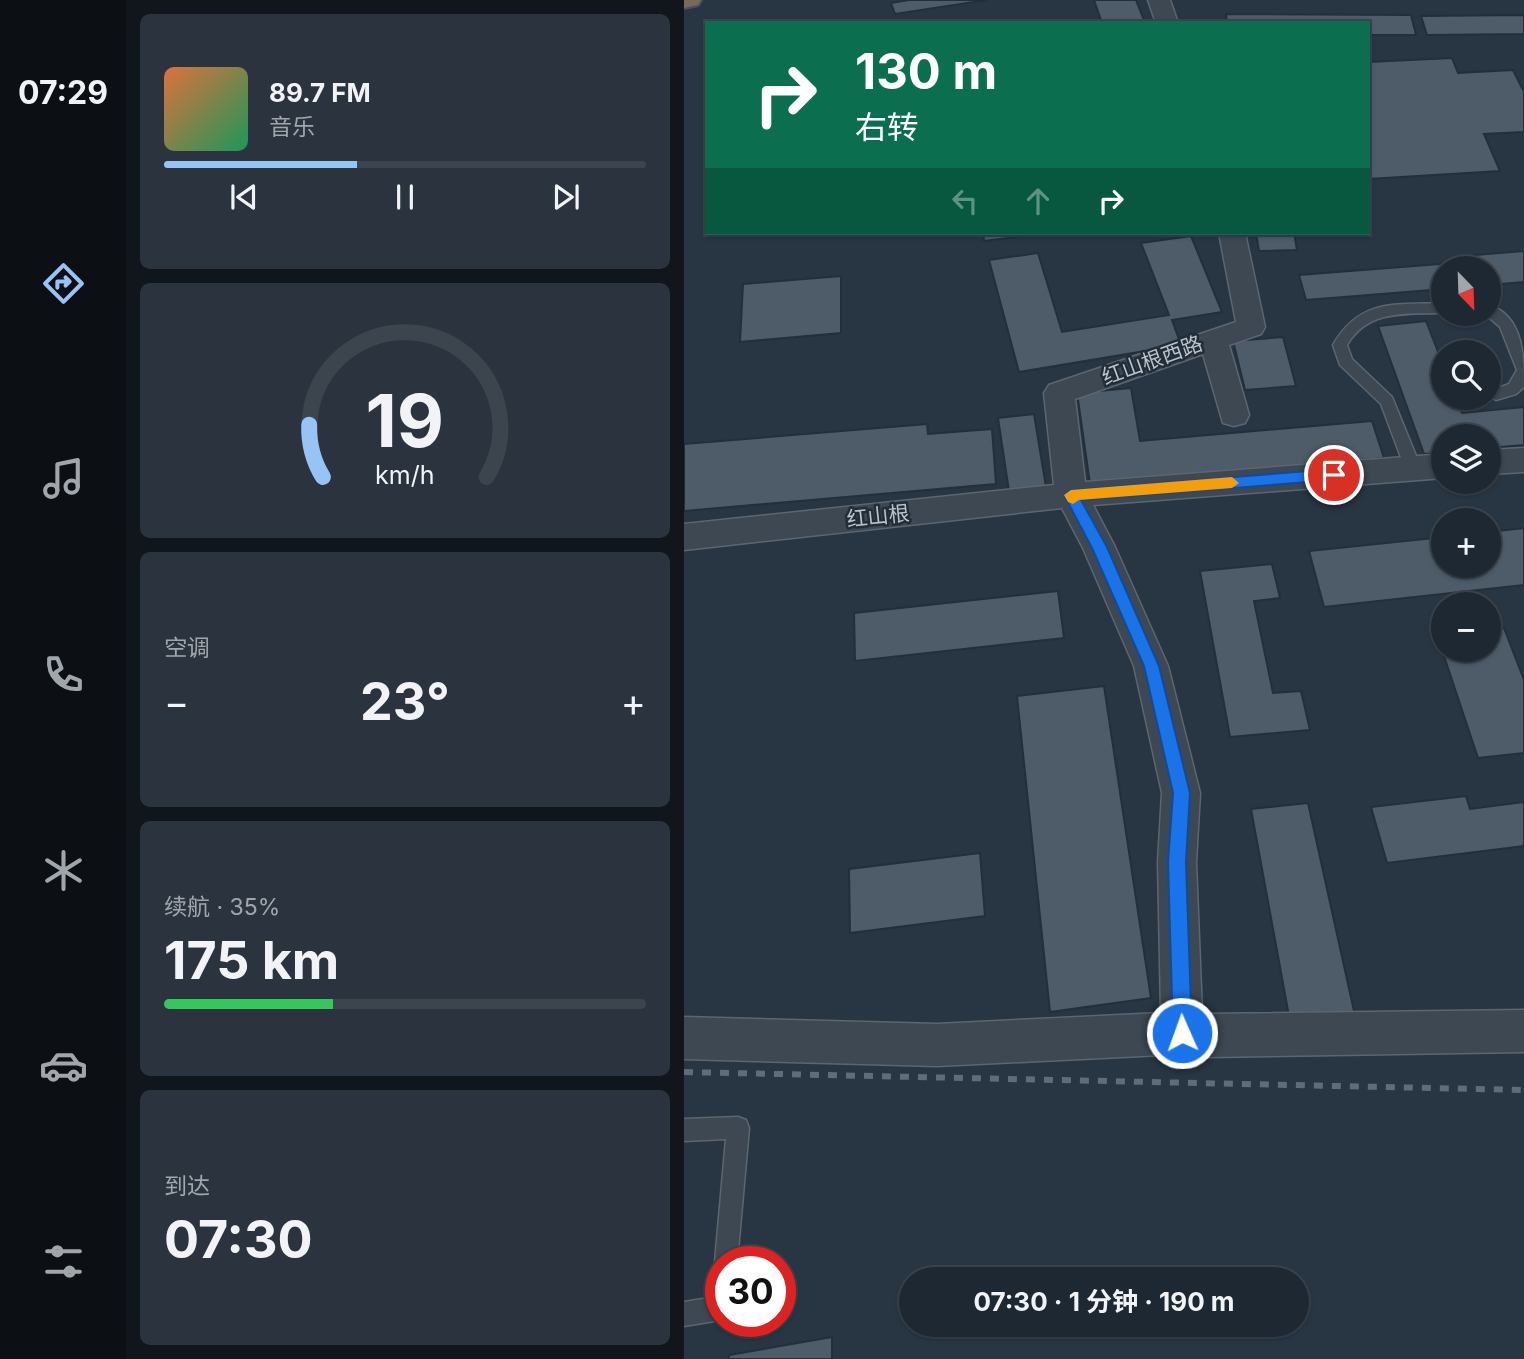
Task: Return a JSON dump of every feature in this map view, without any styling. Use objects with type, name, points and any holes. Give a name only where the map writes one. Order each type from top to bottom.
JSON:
[{"type":"highway","points":[[684,1],[689,0]]},
{"type":"street","points":[[1159,0],[1166,21]]},
{"type":"street","name":"红山根西路","points":[[1071,495],[1059,393],[1251,327],[1232,235]]},
{"type":"street","points":[[1213,338],[1234,415]]},
{"type":"street","points":[[1501,462],[1524,460]]},
{"type":"street","name":"红山根","points":[[684,537],[1071,495],[1428,467]]},
{"type":"street","points":[[1071,495],[1099,547],[1151,666],[1181,793],[1177,862],[1182,1033]]},
{"type":"street","points":[[684,1038],[937,1045],[1182,1033],[1208,1036],[1524,1031]]},
{"type":"lane","points":[[1428,467],[1388,401],[1345,361],[1340,345],[1345,333],[1368,313],[1431,309]]},
{"type":"lane","points":[[1501,320],[1506,324],[1524,370],[1517,387],[1501,393]]},
{"type":"lane","points":[[684,1130],[738,1128],[727,1246]]},
{"type":"lane","points":[[684,1314],[705,1311]]},
{"type":"building","points":[[909,0],[987,0],[895,14],[891,3]]},
{"type":"building","points":[[1094,0],[1136,0],[1144,21],[1101,21]]},
{"type":"building","points":[[1226,14],[1411,15],[1416,35],[1370,35],[1370,21],[1227,21]]},
{"type":"building","points":[[1524,15],[1524,34],[1427,35],[1421,16]]},
{"type":"building","points":[[1452,58],[1458,73],[1513,70],[1524,92],[1524,132],[1484,134],[1500,171],[1370,179],[1370,62]]},
{"type":"building","points":[[983,235],[1033,235],[984,241]]},
{"type":"building","points":[[1256,235],[1294,235],[1297,250],[1259,251]]},
{"type":"building","points":[[1191,236],[1222,312],[1172,320],[1181,345],[1019,372],[989,260],[1038,253],[1062,332],[1169,315],[1141,243]]},
{"type":"building","points":[[1524,251],[1524,282],[1501,284],[1501,256],[1475,255]]},
{"type":"building","points":[[1431,265],[1431,290],[1306,300],[1299,275]]},
{"type":"building","points":[[841,276],[841,333],[740,342],[743,284]]},
{"type":"building","points":[[1426,321],[1433,340],[1431,340],[1431,410],[1461,410],[1462,413],[1524,407],[1524,445],[1501,447],[1501,424],[1431,424],[1431,453],[1424,454],[1378,326]]},
{"type":"building","points":[[1283,337],[1296,386],[1245,390],[1233,341]]},
{"type":"building","points":[[1131,388],[1140,441],[1372,421],[1384,458],[1090,484],[1077,393]]},
{"type":"building","points":[[1034,414],[1047,493],[1010,498],[998,418]]},
{"type":"building","points":[[927,424],[928,434],[992,429],[996,484],[684,511],[684,444]]},
{"type":"building","points":[[1524,528],[1524,585],[1460,592],[1431,592],[1431,595],[1324,607],[1309,551],[1431,538],[1431,578],[1501,578],[1501,531]]},
{"type":"building","points":[[1272,564],[1280,598],[1254,601],[1273,693],[1301,691],[1310,730],[1230,737],[1200,571]]},
{"type":"building","points":[[1058,591],[1064,638],[855,661],[854,613]]},
{"type":"building","points":[[1501,628],[1504,628],[1524,680],[1524,753],[1478,758],[1446,662],[1501,662]]},
{"type":"building","points":[[1104,686],[1151,998],[1050,1012],[1017,696]]},
{"type":"building","points":[[1466,796],[1470,809],[1524,802],[1524,846],[1387,863],[1371,807]]},
{"type":"building","points":[[1308,803],[1356,1020],[1291,1027],[1251,809]]},
{"type":"building","points":[[980,853],[985,916],[850,933],[849,869]]},
{"type":"building","points":[[832,1337],[832,1359],[729,1359],[729,1355]]},
{"type":"railway","points":[[684,1072],[1524,1090]]},
{"type":"slow traffic","points":[[1073,498],[1071,495],[1232,483]]},
{"type":"route","points":[[1182,1033],[1177,862],[1181,793],[1151,666],[1099,547],[1071,495],[1334,475]]}]
